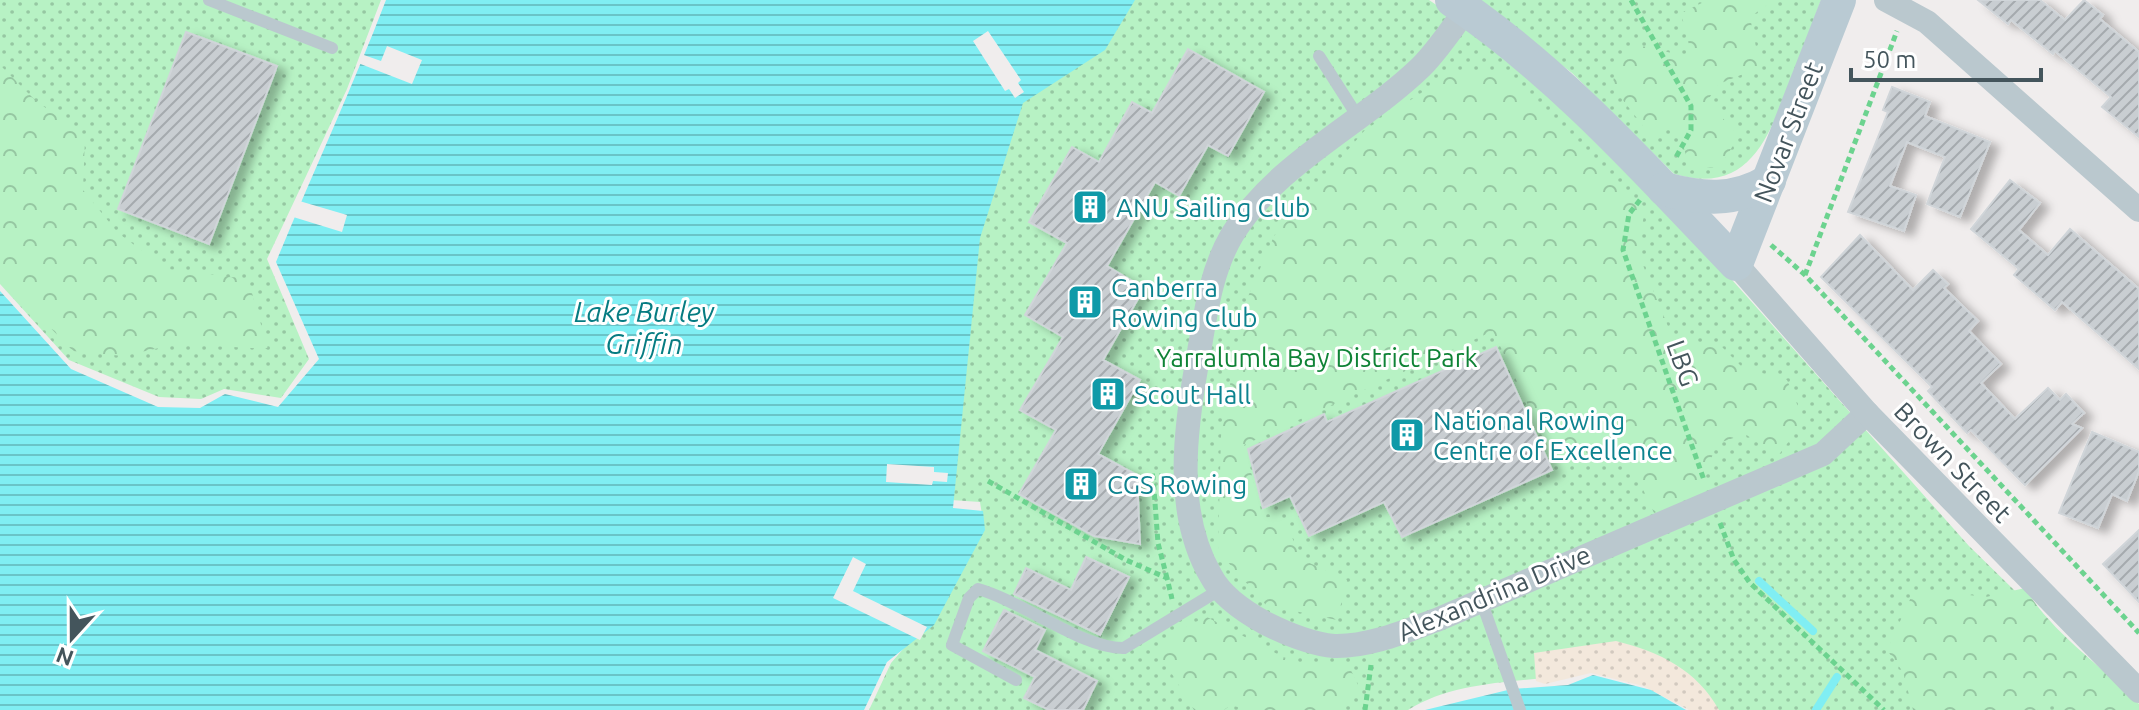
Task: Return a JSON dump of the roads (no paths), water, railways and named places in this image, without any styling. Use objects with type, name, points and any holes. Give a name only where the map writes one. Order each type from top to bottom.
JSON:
[{"type":"main road","name":"Novar Street","points":[[1736,264],[1839,0]]},
{"type":"main road","name":"Alexandrina Drive","points":[[1459,5],[1517,45],[1736,264]]},
{"type":"main road","points":[[1660,185],[1697,198],[1749,192],[1769,181]]},
{"type":"street","points":[[1896,4],[1927,22],[2139,210]]},
{"type":"street","name":"Alexandrina Drive","points":[[1459,5],[1422,66],[1288,174],[1257,206],[1233,235],[1213,278],[1187,421],[1186,481],[1195,532],[1210,576],[1221,589],[1245,611],[1284,633],[1334,646],[1370,640],[1439,619],[1823,454],[1867,413]]},
{"type":"street","name":"Brown Street","points":[[1736,264],[1867,413],[2139,691]]},
{"type":"lane","points":[[209,0],[332,48]]},
{"type":"lane","points":[[1319,56],[1358,117]]},
{"type":"lane","points":[[1016,680],[952,645],[969,598],[978,589],[1024,605],[1106,648],[1124,648],[1221,589]]},
{"type":"lane","points":[[1481,600],[1520,710]]},
{"type":"water","name":"Lake Burley Griffin","points":[[386,0],[1135,0],[1105,50],[1023,103],[980,238],[953,508],[983,511],[985,530],[934,625],[887,662],[864,710],[0,710],[0,291],[71,369],[158,407],[200,408],[225,394],[278,407],[319,359],[276,262]]},
{"type":"water","points":[[1593,675],[1651,690],[1686,710],[1425,710],[1512,689],[1568,685]]},
{"type":"waterway","points":[[1759,581],[1813,631]]},
{"type":"waterway","points":[[1816,710],[1837,677]]},
{"type":"place","name":"ANU Sailing Club","points":[[1090,207]]},
{"type":"place","name":"Canberra Rowing Club","points":[[1085,302]]},
{"type":"place","name":"Scout Hall","points":[[1108,394]]},
{"type":"place","name":"National Rowing Centre of Excellence","points":[[1407,435]]},
{"type":"place","name":"CGS Rowing","points":[[1081,484]]},
{"type":"park label","name":"Yarralumla Bay District Park","points":[[1317,357]]}]
